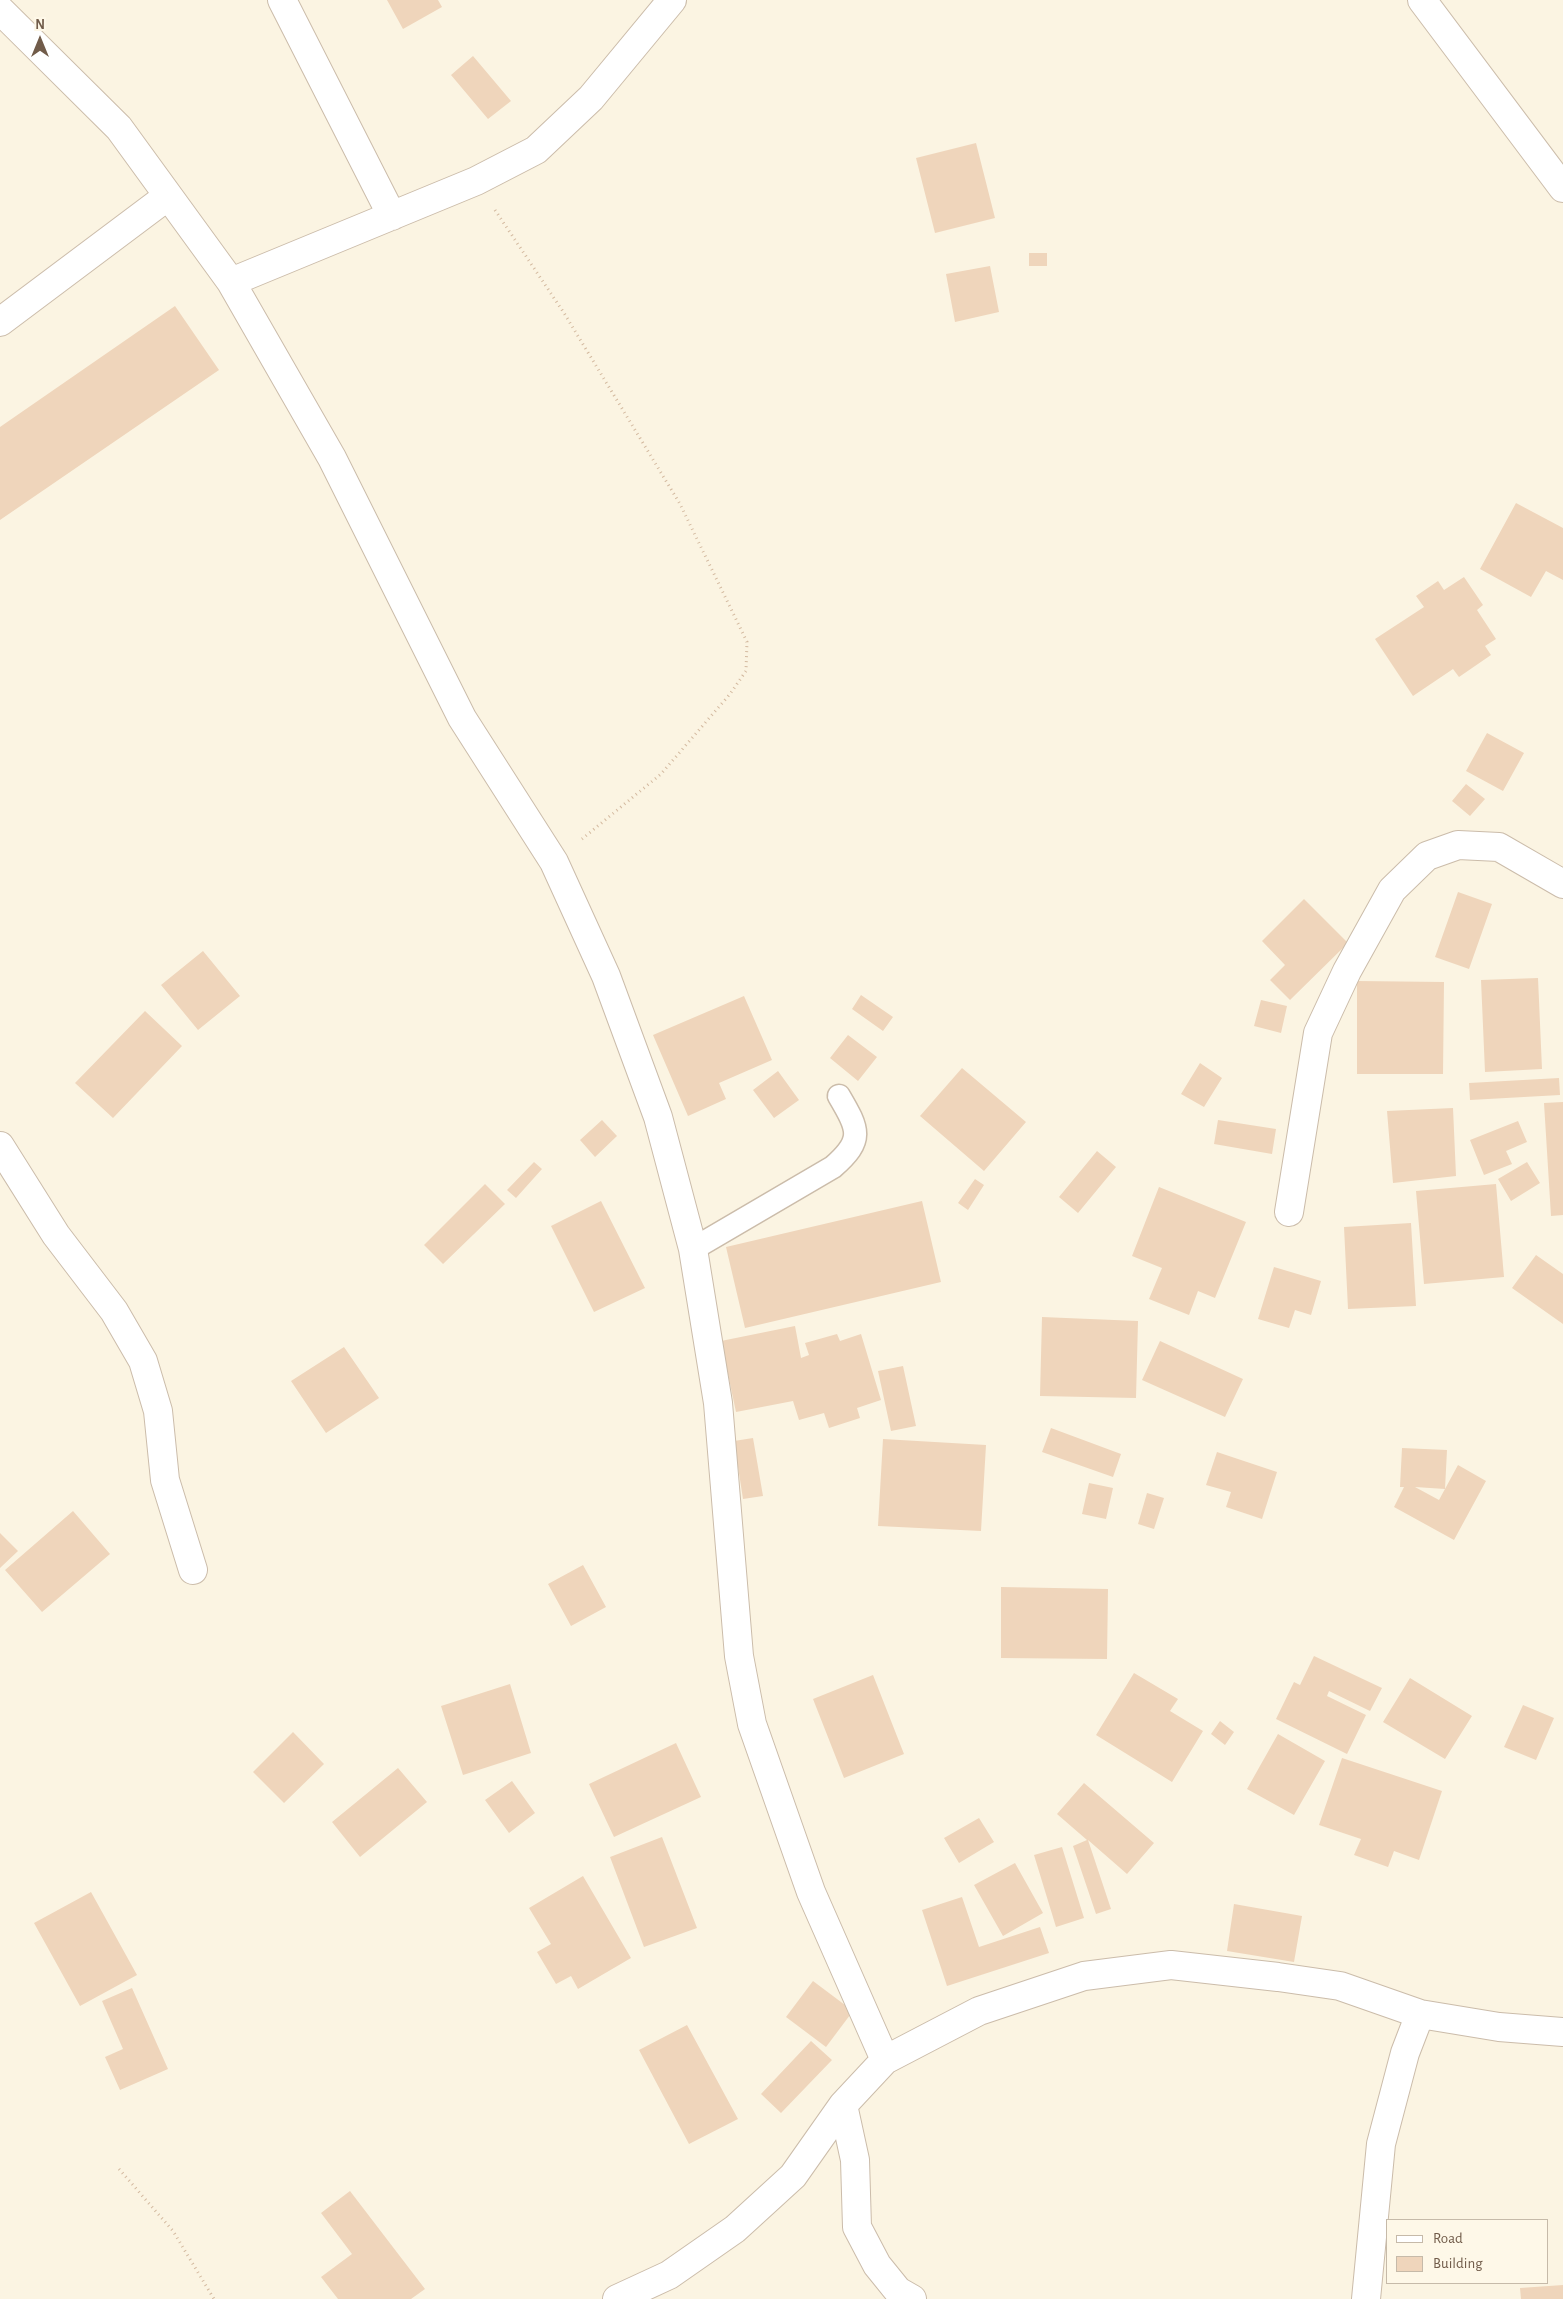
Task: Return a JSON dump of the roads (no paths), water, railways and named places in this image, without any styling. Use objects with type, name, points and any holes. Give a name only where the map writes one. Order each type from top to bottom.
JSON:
[{"type":"street","points":[[282,0],[392,216]]},
{"type":"street","points":[[231,282],[476,181],[536,150],[591,98],[672,0]]},
{"type":"street","points":[[1422,0],[1563,188]]},
{"type":"street","points":[[0,10],[119,128],[231,282],[332,458],[462,718],[554,862],[606,976],[654,1108],[693,1249],[718,1403],[739,1656],[752,1724],[811,1892],[885,2060]]},
{"type":"street","points":[[0,322],[168,196]]},
{"type":"street","points":[[1289,1212],[1318,1033],[1347,971],[1392,890],[1426,856],[1458,845],[1499,847],[1563,884]]},
{"type":"street","points":[[0,1146],[56,1235],[114,1311],[143,1360],[158,1411],[165,1480],[193,1570]]},
{"type":"street","points":[[617,2299],[669,2275],[735,2229],[793,2176],[843,2105],[885,2060],[979,2011],[1084,1976],[1171,1965],[1340,1986],[1420,2014],[1498,2027],[1563,2032]]},
{"type":"street","points":[[1366,2299],[1381,2144],[1404,2054],[1420,2014]]},
{"type":"street","points":[[843,2105],[854,2160],[857,2227],[877,2265],[898,2291],[912,2299]]},
{"type":"lane","points":[[693,1249],[833,1167],[849,1153],[856,1139],[853,1120],[839,1096]]}]
